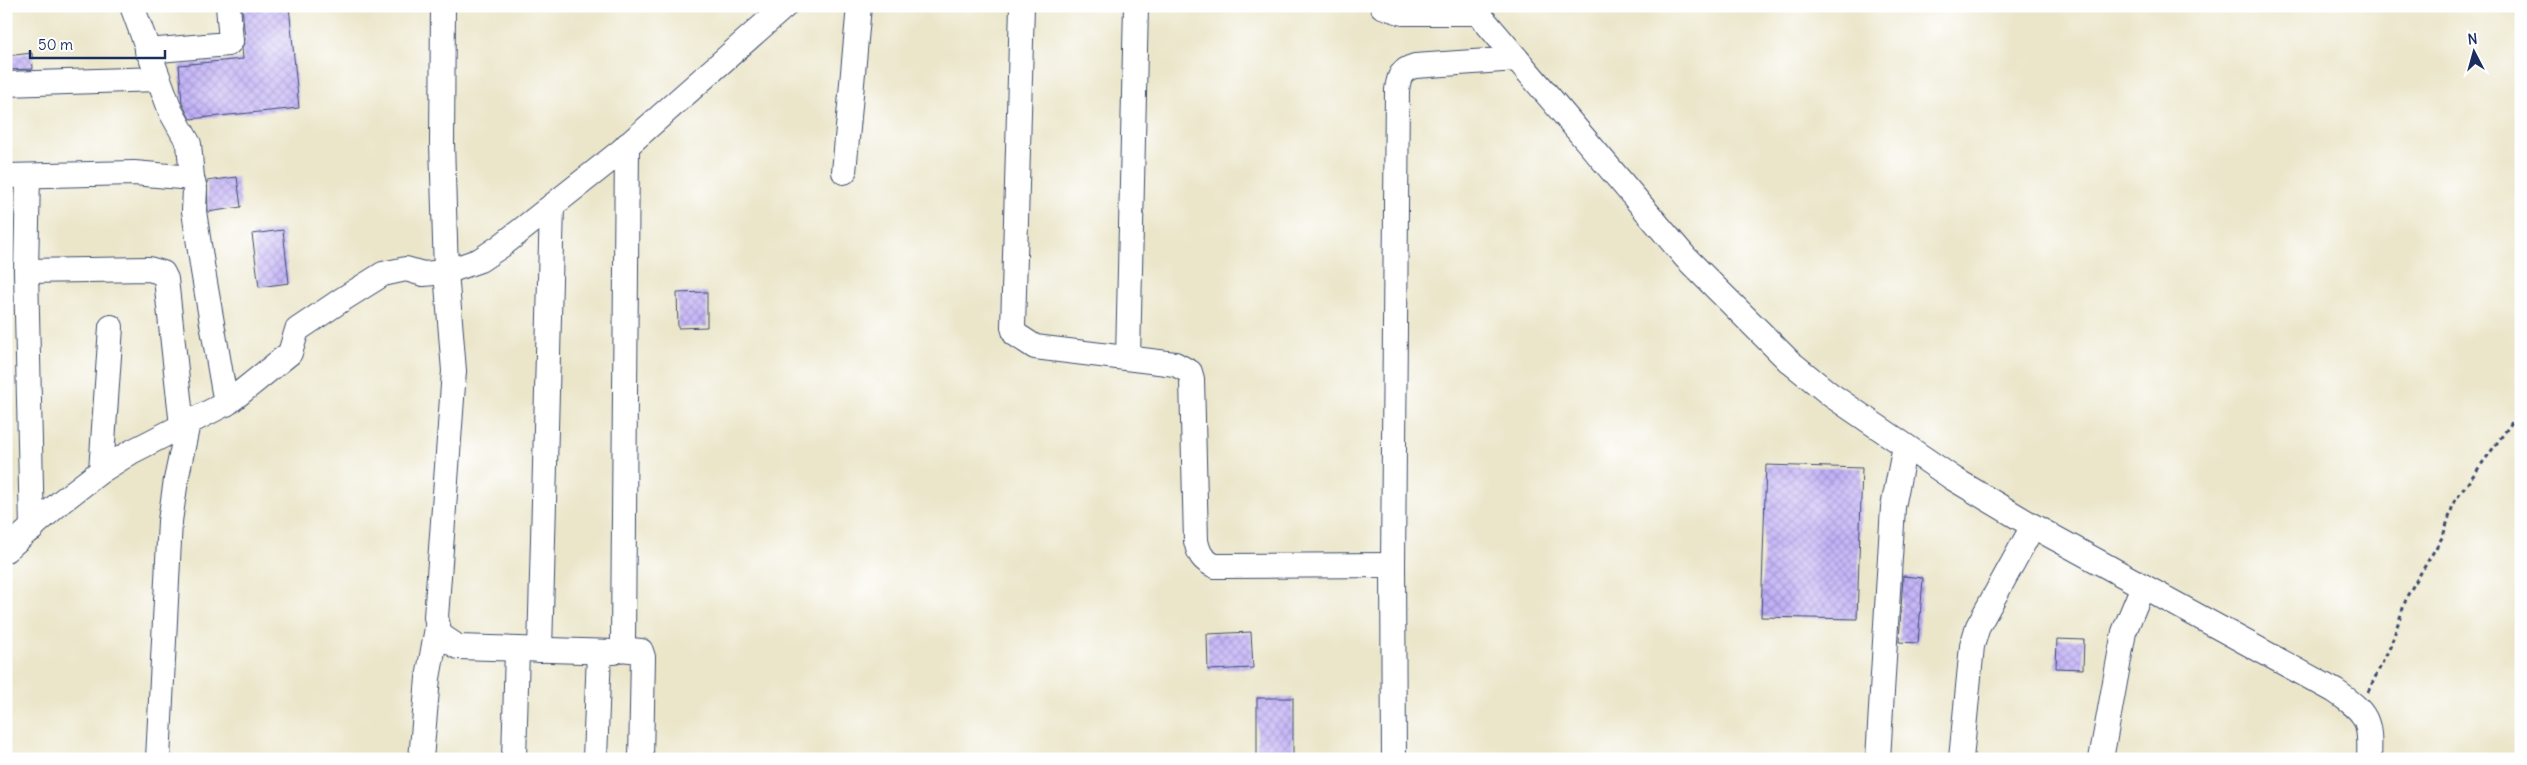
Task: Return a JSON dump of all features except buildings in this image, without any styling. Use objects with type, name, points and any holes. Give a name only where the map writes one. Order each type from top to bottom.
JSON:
[{"type":"street","points":[[132,6],[171,112],[189,144],[192,178],[195,189],[194,211],[226,404]]},
{"type":"street","points":[[147,51],[228,44],[230,41],[228,6]]},
{"type":"street","points":[[421,759],[428,678],[437,628],[454,371],[446,272],[442,143],[443,6]]},
{"type":"street","points":[[6,550],[62,501],[102,471],[131,452],[226,404],[290,353],[297,330],[383,274],[406,269],[423,274],[446,272],[480,260],[501,246],[627,146],[784,6]]},
{"type":"street","points":[[844,172],[859,6]]},
{"type":"street","points":[[1022,6],[1013,327],[1015,334],[1021,340],[1035,347],[1174,364],[1190,372],[1192,379],[1196,541],[1199,554],[1205,561],[1215,566],[1392,566]]},
{"type":"street","points":[[1128,358],[1136,6]]},
{"type":"street","points":[[1382,6],[1403,13],[1475,10],[1686,258],[1789,361],[1831,395],[1954,479],[2033,526],[2335,691],[2360,708],[2369,727],[2369,759]]},
{"type":"street","points":[[1394,759],[1392,566],[1397,90],[1399,76],[1406,69],[1416,66],[1517,59]]},
{"type":"street","points":[[6,84],[158,79]]},
{"type":"street","points":[[609,650],[623,642],[627,146]]},
{"type":"street","points":[[32,529],[26,271],[17,176],[134,173],[192,178]]},
{"type":"street","points":[[514,759],[529,650],[552,206]]},
{"type":"street","points":[[26,271],[149,268],[163,273],[166,279],[185,425],[170,521],[158,759]]},
{"type":"street","points":[[102,471],[111,327]]},
{"type":"street","points":[[1878,759],[1893,507],[1905,446]]},
{"type":"street","points":[[1961,759],[1972,646],[1978,626],[2033,526]]},
{"type":"street","points":[[2101,759],[2124,632],[2143,586]]},
{"type":"street","points":[[437,628],[440,635],[458,647],[529,650],[636,649],[641,651],[643,657],[641,759]]},
{"type":"street","points":[[594,759],[609,650]]},
{"type":"path","points":[[2360,708],[2391,645],[2407,596],[2443,536],[2454,502],[2521,410]]}]
